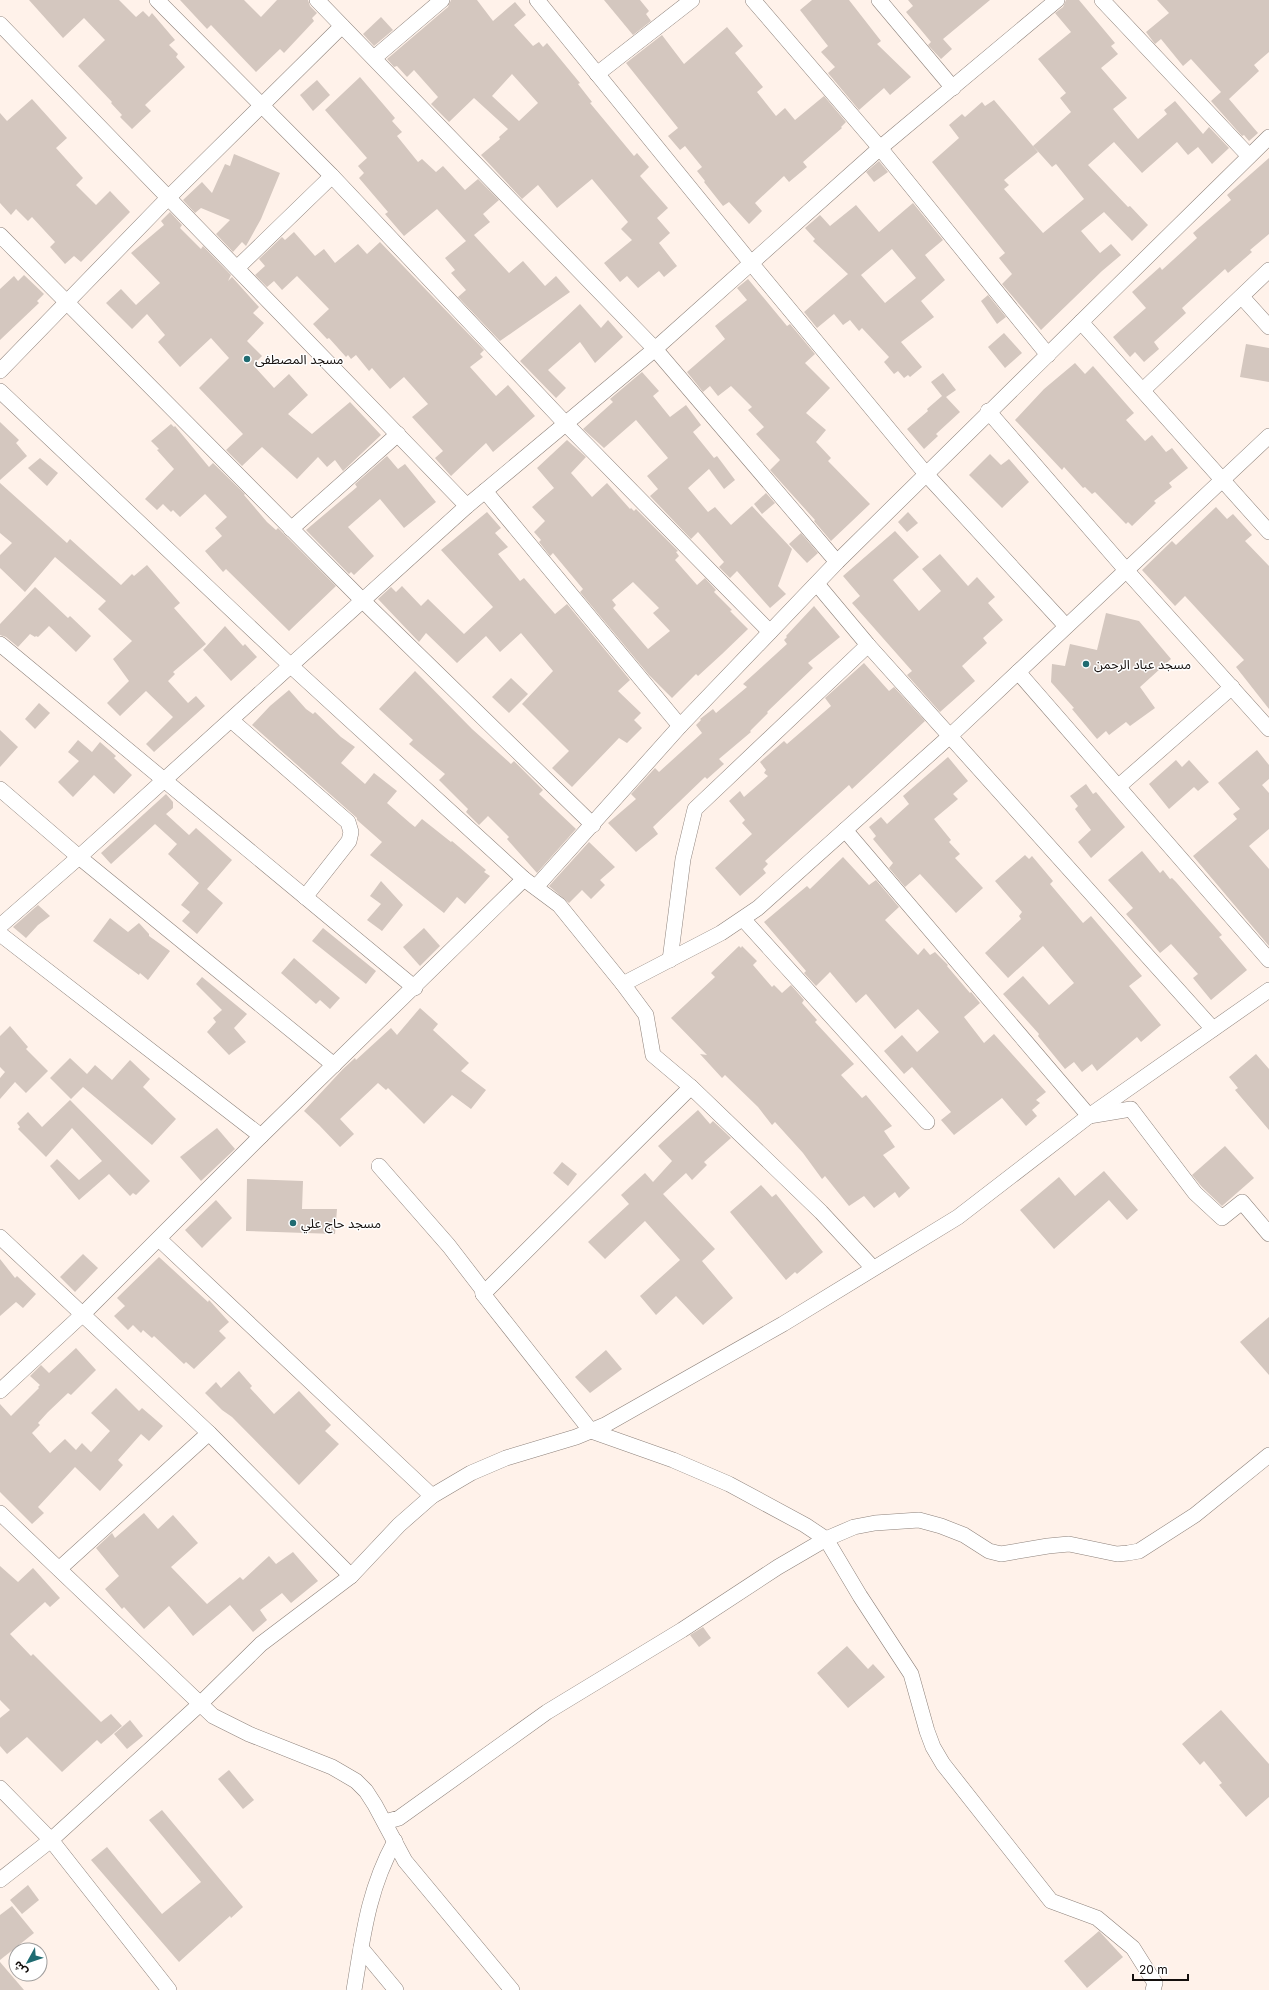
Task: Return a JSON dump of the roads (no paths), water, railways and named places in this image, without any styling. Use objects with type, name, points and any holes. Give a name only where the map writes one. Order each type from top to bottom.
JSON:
[{"type":"street","points":[[157,0],[332,176],[565,423],[770,632]]},
{"type":"street","points":[[317,0],[655,349],[836,562]]},
{"type":"street","points":[[374,58],[442,0]]},
{"type":"street","points":[[537,0],[751,263],[926,474],[1066,626]]},
{"type":"street","points":[[597,74],[692,0]]},
{"type":"street","points":[[753,0],[880,148],[1048,355]]},
{"type":"street","points":[[878,0],[953,88]]},
{"type":"street","points":[[0,926],[80,857],[467,506],[655,349],[880,148],[1057,0]]},
{"type":"street","points":[[1102,0],[1249,156]]},
{"type":"street","points":[[0,24],[467,506]]},
{"type":"street","points":[[0,371],[168,198],[342,26]]},
{"type":"street","points":[[0,1391],[83,1314],[334,1065],[415,988],[593,826],[680,726],[817,584],[836,562],[988,411],[1048,355],[1269,137]]},
{"type":"street","points":[[237,268],[332,176]]},
{"type":"street","points":[[0,235],[362,600],[593,826]]},
{"type":"street","points":[[1143,390],[1269,270]]},
{"type":"street","points":[[1242,297],[1269,327]]},
{"type":"street","points":[[1081,322],[1269,532]]},
{"type":"street","points":[[0,391],[291,666],[530,883],[559,905],[624,984],[646,1015],[653,1055],[691,1087],[821,1212],[873,1268]]},
{"type":"street","points":[[988,411],[1126,570],[1269,729]]},
{"type":"street","points":[[291,529],[398,434]]},
{"type":"street","points":[[624,984],[721,933],[758,908],[950,736],[1224,480],[1269,436]]},
{"type":"street","points":[[485,491],[680,726]]},
{"type":"street","points":[[817,584],[868,645],[1213,1029]]},
{"type":"street","points":[[0,644],[415,988]]},
{"type":"street","points":[[670,960],[683,859],[695,809],[868,645]]},
{"type":"street","points":[[1018,672],[1119,786],[1269,960]]},
{"type":"street","points":[[1119,786],[1232,687]]},
{"type":"street","points":[[231,720],[348,822],[351,832],[349,841],[305,897]]},
{"type":"street","points":[[0,789],[80,857],[334,1065]]},
{"type":"street","points":[[845,830],[1089,1116]]},
{"type":"street","points":[[743,919],[927,1122]]},
{"type":"street","points":[[0,934],[261,1136]]},
{"type":"street","points":[[0,1880],[51,1840],[200,1704],[261,1644],[352,1576],[399,1526],[432,1496],[471,1473],[506,1458],[591,1431],[783,1324],[958,1217],[1089,1116],[1269,990]]},
{"type":"street","points":[[483,1294],[691,1087]]},
{"type":"street","points":[[1089,1116],[1132,1109],[1195,1193],[1222,1218],[1242,1202],[1269,1234]]},
{"type":"street","points":[[380,1166],[449,1246],[482,1289],[483,1294],[591,1431],[673,1460],[728,1484],[805,1525],[826,1539],[860,1596],[912,1674],[932,1747],[943,1764],[1052,1901],[1097,1918],[1134,1948],[1155,1983],[1153,1990]]},
{"type":"street","points":[[0,1237],[209,1433],[352,1576]]},
{"type":"street","points":[[159,1239],[432,1496]]},
{"type":"street","points":[[59,1569],[209,1433]]},
{"type":"street","points":[[385,1822],[399,1818],[547,1712],[682,1630],[778,1566],[826,1539],[854,1527],[875,1523],[919,1520],[941,1526],[964,1535],[989,1551],[1001,1554],[1069,1544],[1117,1554],[1128,1553],[1139,1551],[1195,1514],[1269,1455]]},
{"type":"street","points":[[0,1513],[200,1704],[221,1721],[332,1767],[356,1781],[366,1791],[385,1822],[405,1861],[512,1990]]},
{"type":"street","points":[[0,1788],[51,1840],[169,1990]]},
{"type":"street","points":[[354,1990],[371,1896],[383,1862],[395,1841]]},
{"type":"street","points":[[361,1948],[396,1990]]},
{"type":"place","name":"مسجد المصطفى","points":[[247,359]]},
{"type":"place","name":"مسجد عباد الرحمن","points":[[1086,664]]},
{"type":"place","name":"مسجد حاج علي","points":[[293,1223]]}]
